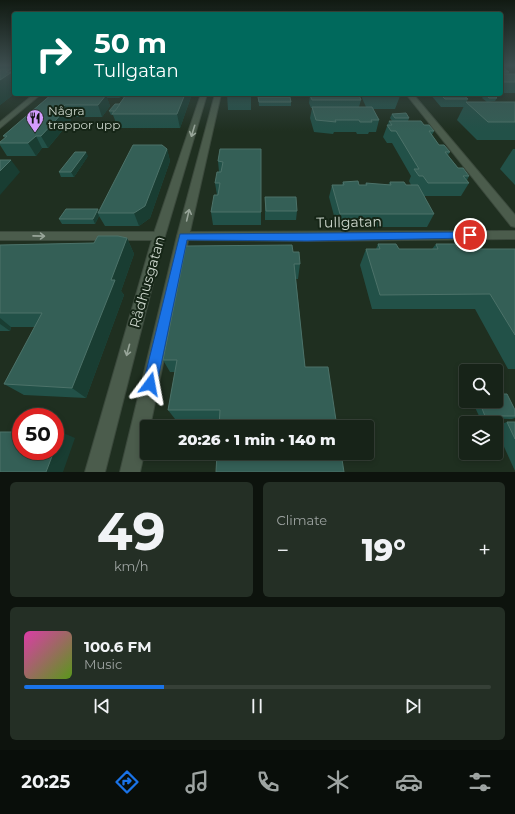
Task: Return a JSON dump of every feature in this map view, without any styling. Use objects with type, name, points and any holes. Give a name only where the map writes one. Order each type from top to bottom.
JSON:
[{"type":"main road","points":[[0,126],[36,96]]},
{"type":"main road","name":"Rådhusgatan","points":[[95,472],[159,236],[203,96]]},
{"type":"main road","name":"Rådhusgatan","points":[[130,472],[183,236],[218,96]]},
{"type":"main road","points":[[411,96],[515,223]]},
{"type":"main road","name":"Tullgatan","points":[[183,236],[307,237],[515,235]]},
{"type":"main road","points":[[0,236],[159,236]]},
{"type":"building","points":[[50,96],[105,96],[98,105],[65,105],[61,109],[66,109],[41,136],[36,136],[28,143],[0,143],[7,136],[3,136]]},
{"type":"building","points":[[125,96],[184,96],[177,114],[112,114]]},
{"type":"building","points":[[310,96],[359,96],[361,100],[312,100]]},
{"type":"building","points":[[442,96],[464,96],[468,99],[445,99]]},
{"type":"building","points":[[487,96],[495,96],[497,98],[489,98]]},
{"type":"building","points":[[258,97],[290,97],[291,102],[259,102]]},
{"type":"building","points":[[466,102],[515,102],[515,122],[488,122]]},
{"type":"building","points":[[115,104],[120,104],[115,111],[109,111]]},
{"type":"building","points":[[312,107],[372,107],[379,120],[371,120],[372,122],[360,122],[359,120],[335,120],[336,122],[316,120]]},
{"type":"building","points":[[406,113],[409,118],[395,118],[392,114]]},
{"type":"building","points":[[389,121],[421,121],[424,125],[429,125],[434,131],[429,131],[439,145],[444,145],[450,152],[445,152],[458,168],[463,168],[469,176],[463,176],[469,183],[428,183],[423,176],[419,176],[414,169],[419,169],[396,131],[391,131],[387,125],[392,125]]},
{"type":"building","points":[[133,145],[162,145],[167,149],[145,206],[134,213],[98,213]]},
{"type":"building","points":[[220,149],[261,149],[261,212],[211,212],[214,195],[218,195],[220,183],[215,183],[217,172],[221,172],[223,162],[218,161]]},
{"type":"building","points":[[75,152],[86,152],[71,172],[59,172]]},
{"type":"building","points":[[0,160],[11,160],[0,171]]},
{"type":"building","points":[[358,181],[359,185],[367,185],[366,183],[391,185],[390,182],[404,182],[406,185],[418,185],[434,214],[340,214],[332,185],[344,185],[343,182]]},
{"type":"building","points":[[265,197],[296,197],[297,211],[266,211]]},
{"type":"building","points":[[66,209],[98,209],[93,219],[59,219]]},
{"type":"building","points":[[98,236],[118,236],[127,238],[111,280],[115,280],[72,388],[4,384],[42,313],[0,313],[0,245],[94,243]]},
{"type":"building","points":[[378,244],[396,244],[399,249],[438,249],[436,244],[455,244],[458,249],[515,249],[515,335],[490,294],[380,295],[366,249],[380,249]]},
{"type":"building","points":[[292,245],[293,252],[299,252],[300,264],[294,264],[305,367],[328,367],[336,420],[219,420],[220,410],[168,410],[177,360],[163,360],[186,246]]},
{"type":"building","points":[[503,394],[507,394],[515,410],[515,416],[485,416],[482,408],[503,408]]},
{"type":"building","points":[[507,422],[515,422],[515,439]]},
{"type":"building","points":[[0,432],[12,432],[12,460],[51,460],[46,472],[0,472]]},
{"type":"building","points":[[217,460],[342,460],[344,472],[216,472]]},
{"type":"place","name":"Några trappor upp","points":[[35,133]]},
{"type":"route","points":[[150,384],[183,236],[307,237],[470,235]]}]
